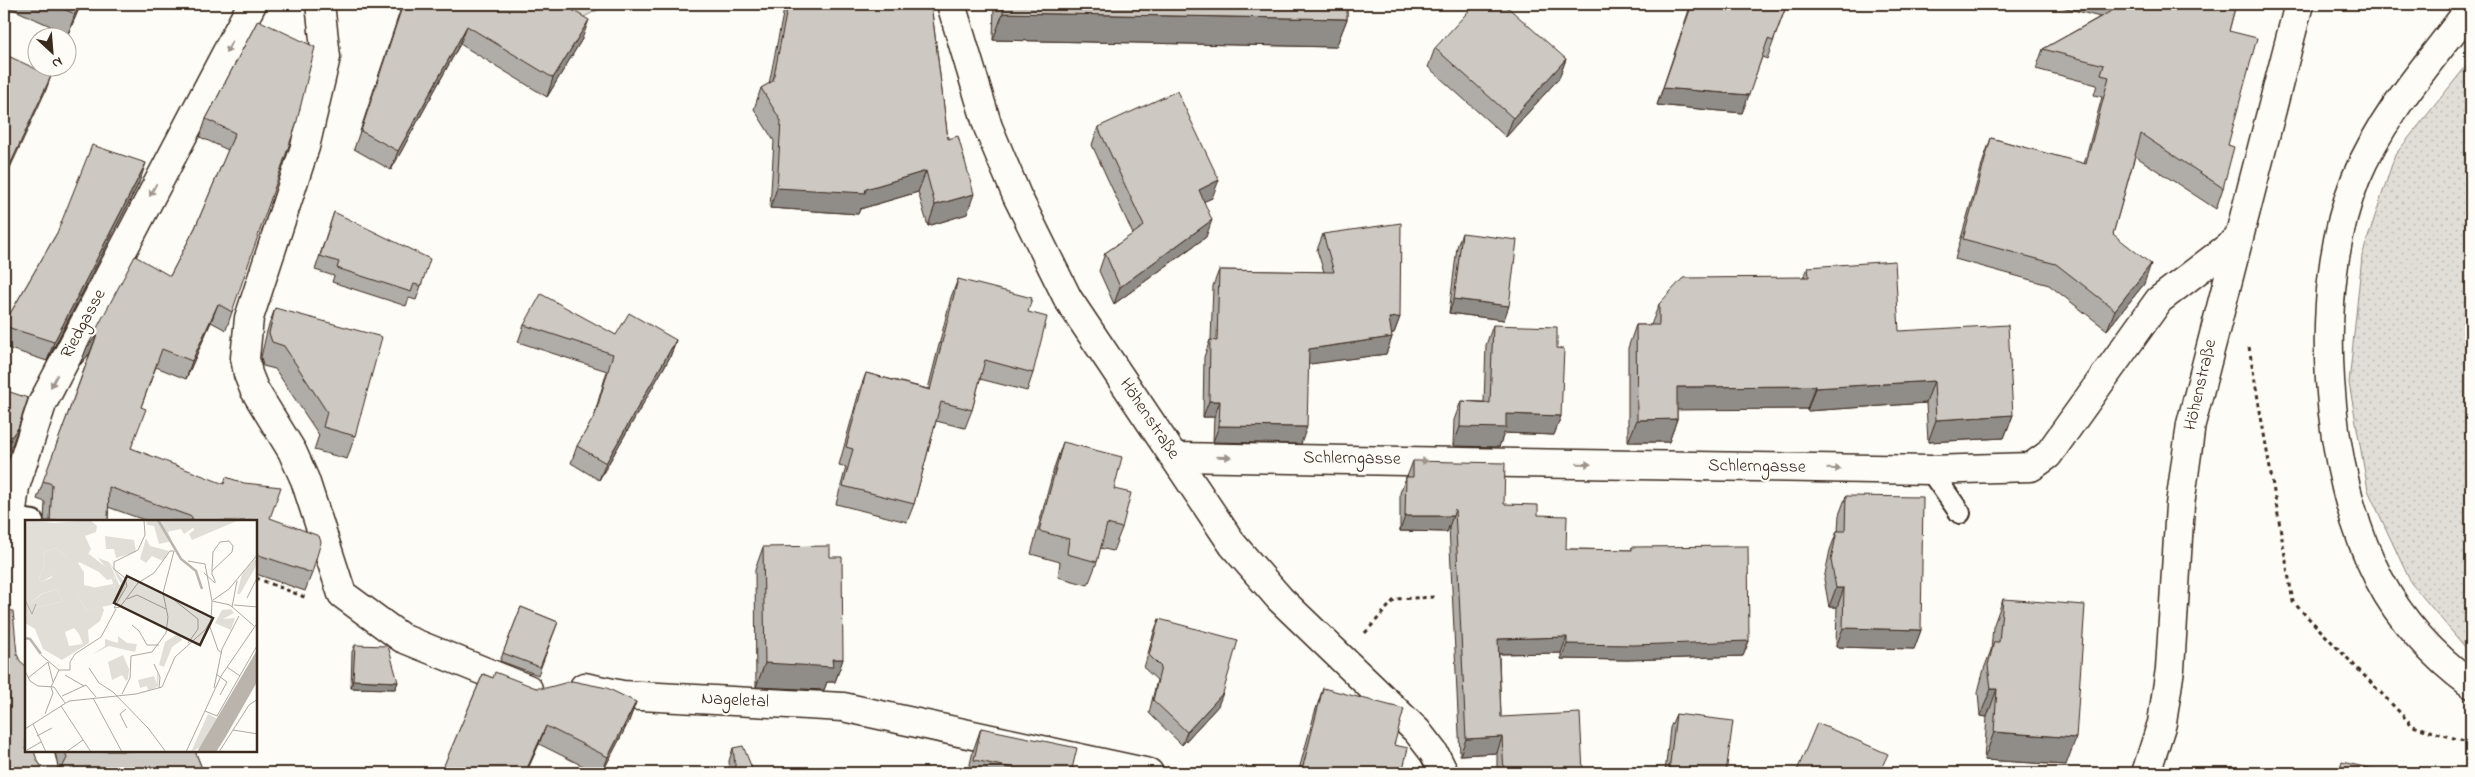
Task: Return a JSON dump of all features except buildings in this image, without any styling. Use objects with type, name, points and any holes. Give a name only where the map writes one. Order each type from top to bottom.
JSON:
[{"type":"street","name":"Riedgasse","points":[[25,632],[22,519],[15,487],[42,404],[252,4]]},
{"type":"street","name":"Nageletal","points":[[320,4],[326,57],[305,147],[249,318],[245,358],[254,389],[292,451],[305,480],[342,594],[402,638],[535,692],[565,684],[622,695],[843,707],[1149,773]]},
{"type":"street","name":"Höhenstraße","points":[[951,4],[988,127],[1050,268],[1077,313],[1233,545],[1280,598],[1417,731],[1434,753],[1444,773]]},
{"type":"street","name":"Höhenstraße","points":[[2146,773],[2162,723],[2170,669],[2180,505],[2191,424],[2236,241],[2299,4]]},
{"type":"street","points":[[2471,7],[2385,123],[2356,178],[2337,244],[2330,320],[2332,391],[2338,449],[2348,494],[2368,555],[2394,604],[2411,626],[2443,662],[2471,684]]},
{"type":"street","name":"Schlerngasse","points":[[1175,457],[1930,470],[2031,467],[2048,455],[2159,300],[2236,241]]},
{"type":"street","points":[[39,752],[45,773]]},
{"type":"lane","points":[[1930,470],[1960,513]]},
{"type":"path","points":[[2248,339],[2293,602],[2413,726],[2471,743]]},
{"type":"path","points":[[258,579],[310,599]]},
{"type":"path","points":[[1362,637],[1395,599],[1434,597]]},
{"type":"green space","points":[[556,4],[609,4],[580,19]]},
{"type":"green space","points":[[2471,60],[2471,654],[2411,583],[2368,490],[2349,383],[2362,256],[2395,155]]}]
